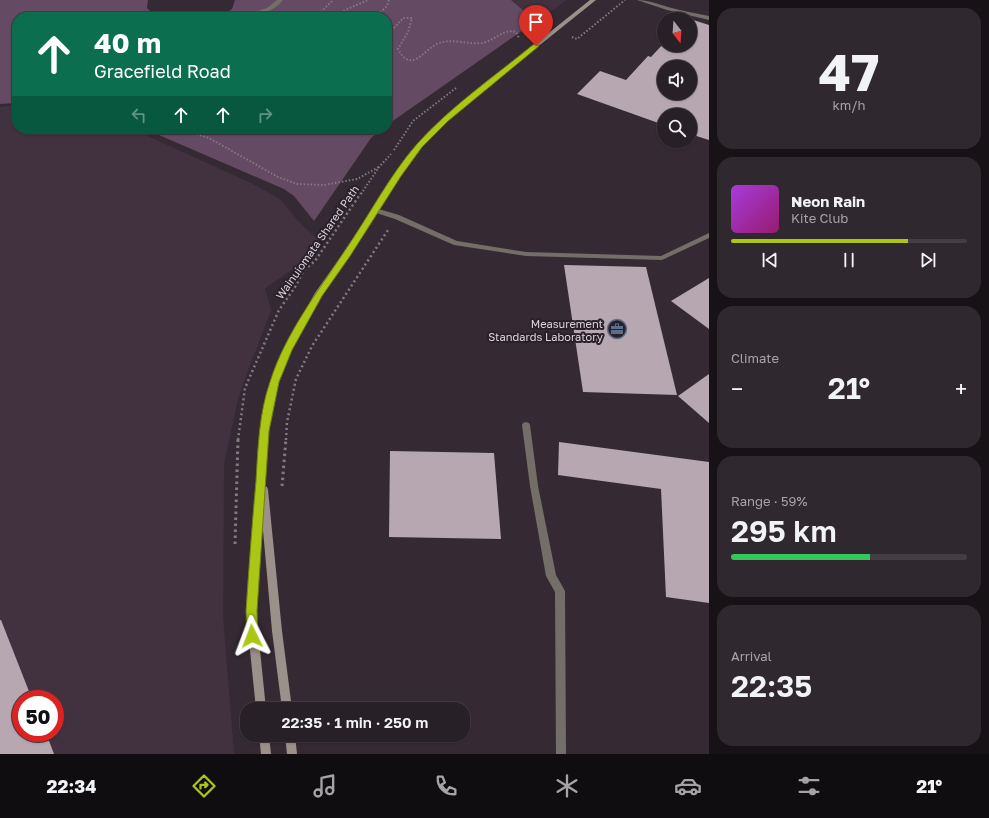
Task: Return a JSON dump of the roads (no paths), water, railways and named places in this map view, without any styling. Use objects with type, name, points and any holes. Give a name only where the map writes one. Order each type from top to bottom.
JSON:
[{"type":"main road","points":[[260,702],[252,636],[251,611],[264,431],[274,382],[287,350],[318,295],[420,146],[446,120],[593,0]]},
{"type":"main road","points":[[262,466],[277,631],[286,702]]},
{"type":"main road","points":[[265,742],[266,754]]},
{"type":"main road","points":[[291,742],[292,754]]},
{"type":"lane","points":[[261,12],[278,4],[280,0]]},
{"type":"lane","points":[[640,0],[669,9],[709,18]]},
{"type":"lane","points":[[375,210],[397,217],[456,243],[526,254],[662,258],[709,235]]},
{"type":"lane","points":[[526,425],[534,486],[551,576],[560,590],[561,754]]},
{"type":"place","name":"Measurement Standards Laboratory","points":[[617,329]]}]
